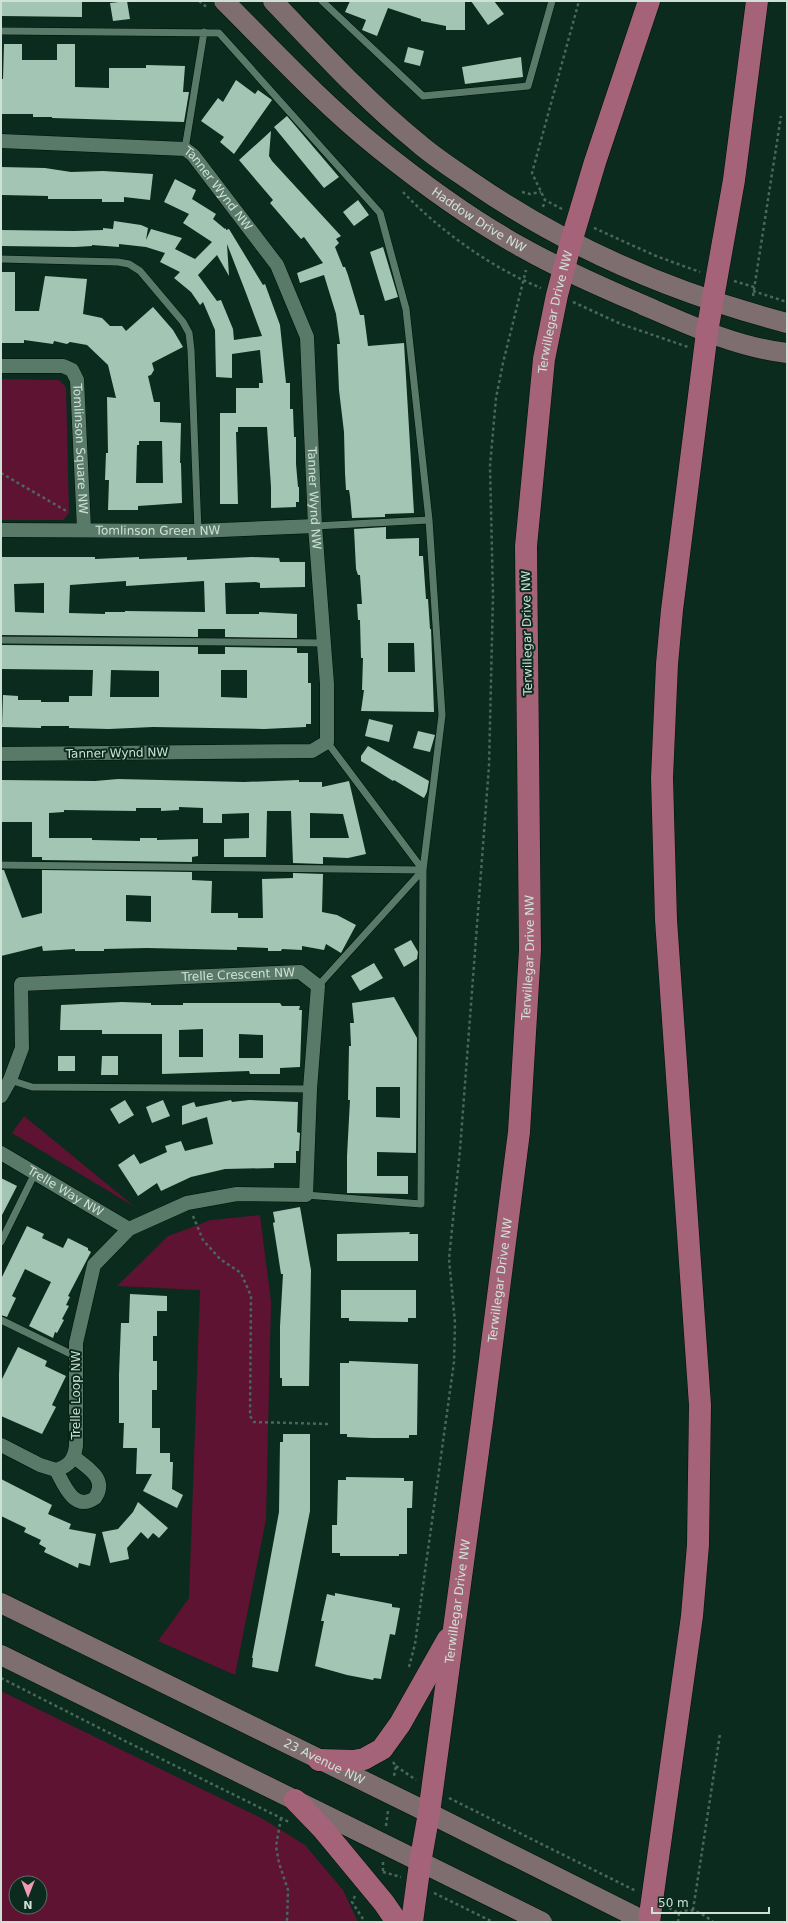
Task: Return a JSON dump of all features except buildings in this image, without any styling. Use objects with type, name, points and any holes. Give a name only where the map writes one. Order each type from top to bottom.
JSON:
[{"type":"main road","name":"Haddow Drive NW","points":[[224,1],[332,108],[378,148],[481,223],[563,269],[707,332],[745,346],[787,353]]},
{"type":"main road","points":[[273,1],[371,100],[417,143],[499,201],[538,225],[571,242],[671,287],[712,301],[787,323]]},
{"type":"main road","name":"Terwillegar Drive NW","points":[[412,1922],[429,1813],[504,1260],[519,1132],[530,950],[526,546],[544,359],[563,269],[595,162],[648,1]]},
{"type":"main road","points":[[649,1922],[692,1616],[698,1545],[700,1405],[666,920],[662,778],[672,610],[707,332],[734,180],[757,1]]},
{"type":"main road","name":"23 Avenue NW","points":[[1,1603],[391,1794],[646,1922]]},
{"type":"main road","points":[[319,1760],[354,1761],[382,1749],[400,1724],[454,1628]]},
{"type":"main road","points":[[1,1655],[542,1922]]},
{"type":"main road","points":[[295,1800],[326,1834],[384,1903],[397,1922]]},
{"type":"street","name":"Tanner Wynd NW","points":[[1,141],[185,149],[193,155],[277,264],[307,337],[315,526],[327,684],[327,742],[312,751],[1,754]]},
{"type":"street","name":"Tomlinson Square NW","points":[[1,366],[63,366],[72,370],[77,380],[84,530]]},
{"type":"street","name":"Tomlinson Green NW","points":[[1,530],[198,531],[315,526]]},
{"type":"street","name":"Trelle Crescent NW","points":[[1,1096],[10,1080],[22,1048],[21,984],[300,972],[318,986]]},
{"type":"street","points":[[129,1229],[188,1203],[237,1194],[306,1195],[310,1089],[318,986]]},
{"type":"street","name":"Trelle Way NW","points":[[1,1153],[129,1229]]},
{"type":"street","name":"Trelle Loop NW","points":[[74,1457],[97,1477],[100,1489],[95,1498],[85,1502],[75,1500],[67,1492],[56,1470],[69,1464],[74,1457],[76,1446],[76,1343],[94,1265],[129,1229]]},
{"type":"street","points":[[1,1445],[40,1465],[56,1470]]},
{"type":"lane","points":[[322,1],[422,96],[528,86],[552,1]]},
{"type":"lane","points":[[1,30],[219,33],[380,213],[406,309],[429,520],[442,715],[423,870],[421,1204],[306,1195]]},
{"type":"lane","points":[[185,149],[204,32]]},
{"type":"lane","points":[[1,259],[118,262],[129,264],[140,271],[183,322],[189,333],[190,344],[198,531]]},
{"type":"lane","points":[[315,526],[429,520]]},
{"type":"lane","points":[[1,640],[324,643]]},
{"type":"lane","points":[[327,742],[423,870]]},
{"type":"lane","points":[[1,865],[423,870]]},
{"type":"lane","points":[[318,986],[423,870]]},
{"type":"lane","points":[[10,1080],[32,1087],[310,1089]]},
{"type":"lane","points":[[1,1242],[35,1173]]},
{"type":"lane","points":[[1,1320],[75,1356]]},
{"type":"path","points":[[544,200],[532,173],[579,1]]},
{"type":"path","points":[[753,298],[781,116]]},
{"type":"path","points":[[402,191],[450,233],[494,264],[535,286]]},
{"type":"path","points":[[598,230],[696,272]]},
{"type":"path","points":[[408,1670],[415,1644],[454,1362],[455,1323],[449,1259],[460,1150],[489,766],[493,596],[490,466],[499,384],[528,264]]},
{"type":"path","points":[[736,282],[754,287]]},
{"type":"path","points":[[753,291],[787,302]]},
{"type":"path","points":[[573,302],[621,324],[680,345]]},
{"type":"path","points":[[1,473],[69,512]]},
{"type":"path","points":[[188,1203],[203,1240],[220,1259],[241,1274],[251,1296],[250,1416],[254,1422],[328,1424]]},
{"type":"path","points":[[1,1678],[281,1818],[276,1846],[279,1863],[288,1890],[287,1922]]},
{"type":"path","points":[[693,1910],[720,1734]]},
{"type":"path","points":[[390,1758],[396,1766],[410,1776]]},
{"type":"path","points":[[383,1844],[396,1766]]},
{"type":"path","points":[[453,1800],[637,1891]]},
{"type":"path","points":[[383,1872],[395,1874]]},
{"type":"path","points":[[432,1892],[493,1922]]},
{"type":"path","points":[[356,1895],[352,1902],[365,1922]]},
{"type":"path","points":[[678,1922],[679,1913],[685,1910],[693,1910],[714,1922]]},
{"type":"shaded area","points":[[1,379],[59,380],[66,387],[69,513],[63,520],[1,520]]},
{"type":"shaded area","points":[[24,1116],[135,1207],[12,1133]]},
{"type":"shaded area","points":[[260,1215],[271,1302],[266,1519],[235,1675],[158,1641],[189,1598],[200,1290],[117,1286],[168,1236],[211,1220]]},
{"type":"shaded area","points":[[1,1691],[263,1819],[305,1845],[343,1890],[358,1922],[1,1922]]}]
